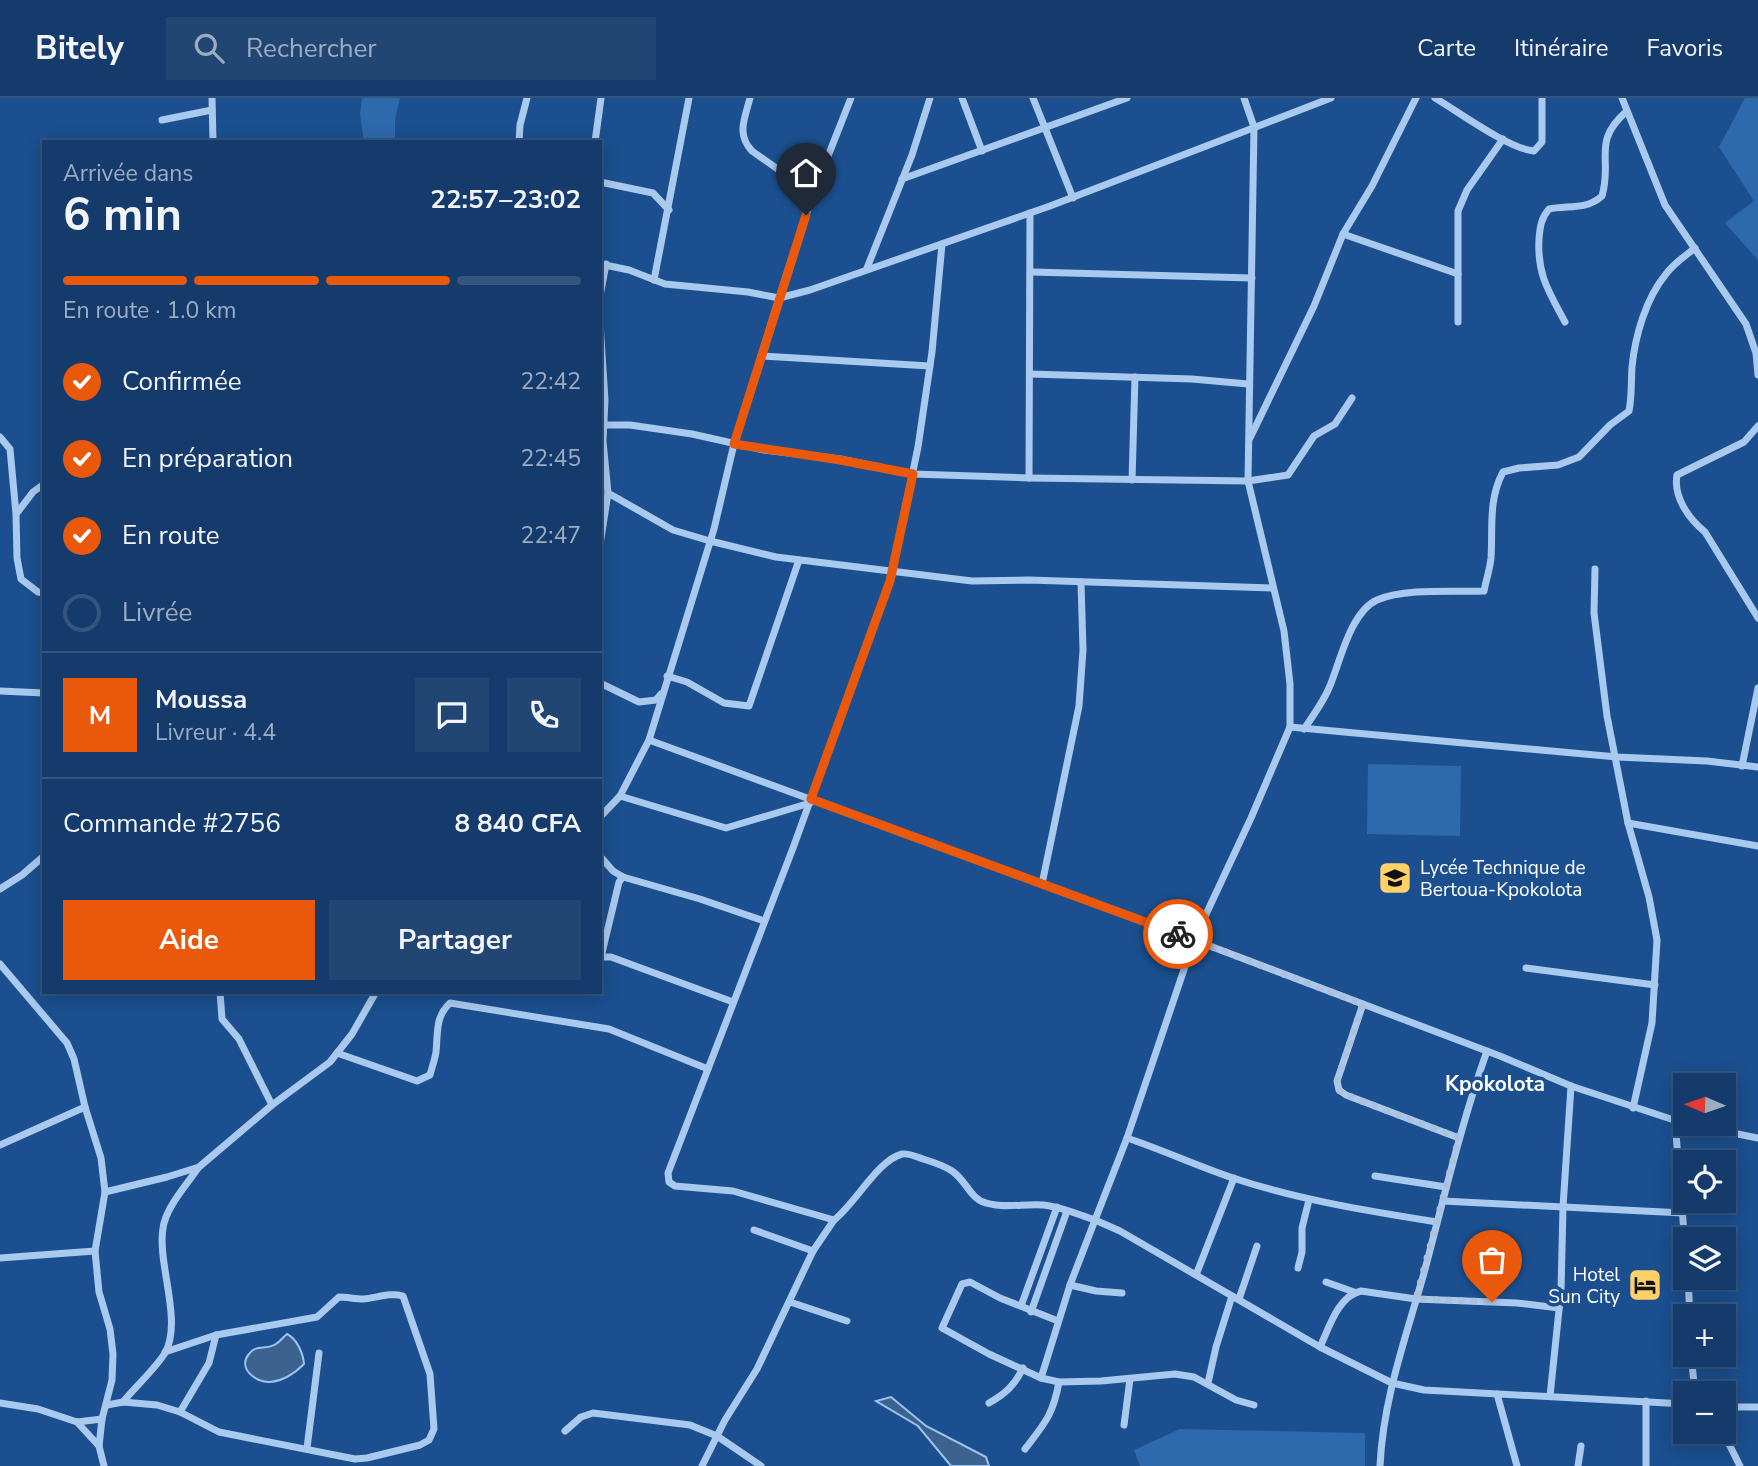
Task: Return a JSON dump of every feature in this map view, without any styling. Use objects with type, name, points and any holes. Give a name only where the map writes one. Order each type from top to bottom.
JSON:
[{"type":"street","points":[[213,140],[214,98]]},
{"type":"street","points":[[519,140],[527,98]]},
{"type":"street","points":[[595,140],[601,98]]},
{"type":"street","points":[[654,280],[689,98]]},
{"type":"street","points":[[750,98],[741,133],[745,143],[752,151],[813,194]]},
{"type":"street","points":[[602,815],[620,796],[649,740],[710,541],[734,444],[779,298],[813,194],[852,98]]},
{"type":"street","points":[[867,268],[930,98]]},
{"type":"street","points":[[962,98],[982,151]]},
{"type":"street","points":[[1033,98],[1073,198]]},
{"type":"street","points":[[902,179],[1044,128],[1102,102],[1127,98]]},
{"type":"street","points":[[1041,1378],[1070,1284],[1127,1138],[1194,940],[1290,727],[1290,684],[1284,631],[1248,481],[1254,127],[1244,98]]},
{"type":"street","points":[[603,264],[665,284],[748,292],[779,298],[810,290],[867,268],[1030,214],[1331,98]]},
{"type":"street","points":[[1248,442],[1314,306],[1343,234],[1372,186],[1416,98]]},
{"type":"street","points":[[1435,98],[1525,151],[1534,151],[1542,142],[1542,98]]},
{"type":"street","points":[[1622,98],[1665,205],[1746,324],[1756,353],[1758,375]]},
{"type":"street","points":[[162,120],[212,110]]},
{"type":"street","points":[[1566,322],[1541,276],[1538,257],[1542,217],[1549,209],[1582,207],[1596,202],[1602,196],[1609,132],[1627,111]]},
{"type":"street","points":[[1458,322],[1458,211],[1462,199],[1503,139]]},
{"type":"street","points":[[602,182],[653,192],[669,210]]},
{"type":"street","points":[[1030,214],[1030,478]]},
{"type":"street","points":[[1343,234],[1458,274]]},
{"type":"street","points":[[834,1220],[733,1191],[675,1186],[669,1182],[668,1173],[810,801],[892,572],[913,474],[930,366],[942,244]]},
{"type":"street","points":[[1304,729],[1329,689],[1356,621],[1368,606],[1378,600],[1405,594],[1484,591],[1490,559],[1495,486],[1503,472],[1558,465],[1579,457],[1610,425],[1629,411],[1632,364],[1640,329],[1652,296],[1665,274],[1695,248]]},
{"type":"street","points":[[1032,272],[1252,278]]},
{"type":"street","points":[[602,354],[605,400],[602,425],[608,493],[602,532]]},
{"type":"street","points":[[761,356],[930,366]]},
{"type":"street","points":[[1030,373],[1248,384]]},
{"type":"street","points":[[1132,480],[1135,377]]},
{"type":"street","points":[[602,425],[630,425],[692,434],[734,444],[913,474],[1248,481],[1288,475],[1314,436],[1335,424],[1352,398]]},
{"type":"street","points":[[1758,426],[1744,442],[1677,475],[1675,484],[1679,500],[1705,532],[1758,618]]},
{"type":"street","points":[[0,437],[10,449],[17,558],[21,579],[42,593]]},
{"type":"street","points":[[16,514],[33,492],[42,485]]},
{"type":"street","points":[[608,493],[673,530],[710,541],[799,560],[972,581],[1273,588]]},
{"type":"street","points":[[667,676],[687,682],[724,703],[749,706],[799,560]]},
{"type":"street","points":[[1595,569],[1594,613],[1607,716],[1657,940],[1652,1023],[1633,1108]]},
{"type":"street","points":[[1042,884],[1079,706],[1083,650],[1081,582]]},
{"type":"street","points":[[602,684],[639,702],[656,700],[662,694]]},
{"type":"street","points":[[1742,766],[1758,688]]},
{"type":"street","points":[[0,691],[42,694]]},
{"type":"street","points":[[1290,727],[1758,767]]},
{"type":"street","points":[[649,740],[1194,940],[1487,1051],[1571,1086],[1673,1120]]},
{"type":"street","points":[[620,796],[726,828],[810,801]]},
{"type":"street","points":[[1629,823],[1758,846]]},
{"type":"street","points":[[0,889],[42,858]]},
{"type":"street","points":[[602,858],[622,877],[700,899],[764,922]]},
{"type":"street","points":[[602,953],[622,877]]},
{"type":"street","points":[[602,957],[611,957],[733,1002]]},
{"type":"street","points":[[0,964],[67,1043],[102,1158],[105,1192],[95,1251],[99,1292],[110,1329],[113,1354],[112,1380],[102,1419],[99,1446],[104,1466]]},
{"type":"street","points":[[1526,968],[1655,985]]},
{"type":"street","points":[[220,994],[222,1019],[239,1039],[272,1105]]},
{"type":"street","points":[[123,1402],[165,1352],[171,1327],[163,1228],[169,1212],[199,1167],[337,1053],[352,1034],[375,994]]},
{"type":"street","points":[[337,1053],[417,1081],[430,1074],[436,1054],[437,1027],[442,1011],[450,1003],[609,1029],[708,1069]]},
{"type":"street","points":[[1363,1004],[1337,1081],[1339,1090],[1459,1138]]},
{"type":"street","points":[[1380,1466],[1392,1383],[1459,1138],[1487,1051]]},
{"type":"street","points":[[1550,1396],[1559,1308],[1571,1086]]},
{"type":"street","points":[[0,1145],[85,1107]]},
{"type":"street","points":[[1736,1133],[1758,1138]]},
{"type":"street","points":[[1127,1138],[1234,1178],[1308,1200],[1437,1222]]},
{"type":"street","points":[[702,1466],[757,1369],[813,1251],[834,1220],[849,1207],[871,1175],[901,1154],[945,1166],[963,1178],[974,1197],[982,1202],[994,1205],[1057,1207],[1120,1231],[1320,1347],[1392,1383],[1424,1390],[1673,1403]]},
{"type":"street","points":[[105,1192],[199,1167]]},
{"type":"street","points":[[1375,1177],[1446,1187]]},
{"type":"street","points":[[1196,1275],[1234,1178]]},
{"type":"street","points":[[1298,1268],[1308,1200]]},
{"type":"street","points":[[1443,1201],[1673,1212]]},
{"type":"street","points":[[1021,1306],[1057,1207]]},
{"type":"street","points":[[1031,1312],[1067,1211]]},
{"type":"street","points":[[1683,1213],[1684,1227]]},
{"type":"street","points":[[754,1230],[813,1251]]},
{"type":"street","points":[[1208,1383],[1216,1347],[1257,1246]]},
{"type":"street","points":[[0,1258],[95,1251]]},
{"type":"street","points":[[1058,1321],[1031,1312],[965,1282],[942,1328],[1041,1378],[1059,1382],[1175,1374],[1194,1377],[1236,1400],[1254,1405]]},
{"type":"street","points":[[1326,1282],[1354,1293]]},
{"type":"street","points":[[1070,1284],[1096,1291],[1122,1293]]},
{"type":"street","points":[[1320,1347],[1343,1301],[1354,1293],[1367,1291],[1416,1299],[1517,1303],[1559,1308]]},
{"type":"street","points":[[107,1405],[123,1402],[158,1405],[180,1412],[219,1432],[355,1459],[420,1444],[429,1440],[434,1429],[430,1374],[403,1296],[379,1295],[360,1299],[339,1297],[317,1317],[216,1335],[165,1352]]},
{"type":"street","points":[[790,1303],[847,1321]]},
{"type":"street","points":[[180,1412],[209,1363],[216,1335]]},
{"type":"street","points":[[307,1448],[319,1353]]},
{"type":"street","points":[[989,1403],[1004,1395],[1023,1368]]},
{"type":"street","points":[[1124,1425],[1130,1379]]},
{"type":"street","points":[[1025,1449],[1049,1418],[1055,1405],[1059,1382]]},
{"type":"street","points":[[1497,1394],[1517,1466]]},
{"type":"street","points":[[1646,1401],[1646,1466]]},
{"type":"street","points":[[0,1403],[38,1409],[77,1422],[102,1419]]},
{"type":"street","points":[[1736,1407],[1758,1407]]},
{"type":"street","points":[[565,1431],[581,1417],[593,1413],[680,1422],[717,1436],[761,1466]]},
{"type":"street","points":[[77,1422],[99,1446]]},
{"type":"street","points":[[1729,1444],[1740,1466]]},
{"type":"street","points":[[1578,1466],[1581,1446]]},
{"type":"shaded area","points":[[362,98],[400,98],[395,120],[395,140],[364,140],[360,114]]},
{"type":"shaded area","points":[[1745,98],[1758,98],[1758,260],[1725,223],[1754,201],[1719,147]]},
{"type":"shaded area","points":[[1368,764],[1461,766],[1460,836],[1367,834]]},
{"type":"shaded area","points":[[287,1334],[299,1347],[304,1364],[280,1380],[270,1382],[259,1380],[250,1374],[245,1364],[249,1354],[255,1349],[276,1344]]},
{"type":"shaded area","points":[[891,1397],[926,1426],[986,1457],[989,1466],[951,1466],[918,1426],[876,1401]]},
{"type":"shaded area","points":[[1180,1429],[1365,1433],[1365,1466],[1140,1466],[1134,1450]]},
{"type":"way so far","points":[[1178,934],[1363,1004],[1337,1081],[1339,1090],[1459,1138],[1416,1299],[1492,1302]]},
{"type":"place","name":"Lycée Technique de Bertoua-Kpokolota","points":[[1395,878]]},
{"type":"place","name":"Hotel Sun City","points":[[1645,1285]]},
{"type":"district","name":"Kpokolota","points":[[1495,1084]]},
{"type":"route","points":[[806,215],[734,444],[913,474],[890,581],[811,799],[1178,934]]}]
